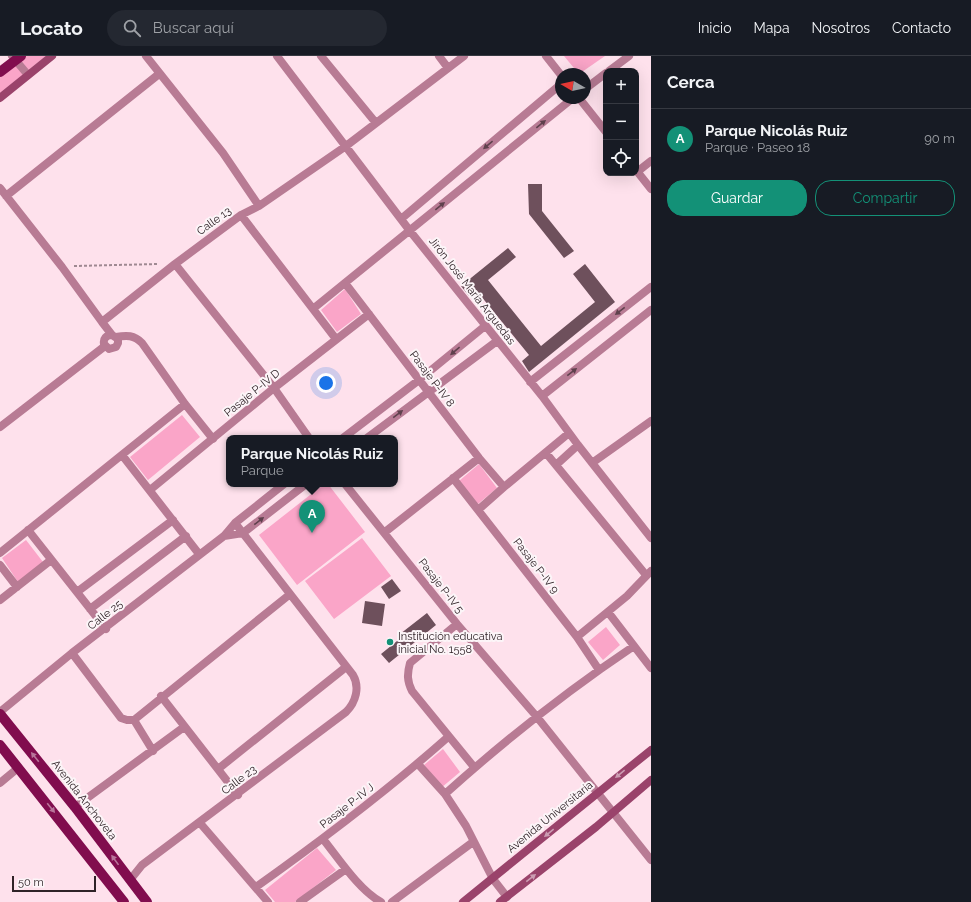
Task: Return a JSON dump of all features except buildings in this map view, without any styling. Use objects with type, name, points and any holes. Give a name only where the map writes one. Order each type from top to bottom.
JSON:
[{"type":"main road","points":[[0,98],[52,56]]},
{"type":"main road","points":[[0,72],[16,57]]},
{"type":"main road","name":"Avenida Anchoveta","points":[[0,713],[75,807],[147,902]]},
{"type":"main road","points":[[0,745],[124,902]]},
{"type":"main road","name":"Avenida Universitaria","points":[[463,902],[493,879],[597,792],[651,750]]},
{"type":"main road","points":[[504,900],[651,780]]},
{"type":"street","points":[[146,56],[223,153],[259,206]]},
{"type":"street","name":"Jirón José María Arguedas","points":[[277,56],[410,231],[542,396],[578,445],[651,538]]},
{"type":"street","points":[[322,56],[376,123]]},
{"type":"street","points":[[439,56],[448,68]]},
{"type":"street","name":"Calle 13","points":[[102,322],[240,215],[259,206],[346,146],[464,56]]},
{"type":"street","points":[[546,56],[555,68]]},
{"type":"street","points":[[613,68],[629,56]]},
{"type":"street","points":[[16,57],[28,75]]},
{"type":"street","points":[[6,196],[159,74]]},
{"type":"street","points":[[591,84],[603,75]]},
{"type":"street","points":[[401,219],[555,89]]},
{"type":"street","points":[[314,308],[565,104]]},
{"type":"street","points":[[584,104],[603,128]]},
{"type":"street","points":[[639,170],[651,161]]},
{"type":"street","points":[[639,174],[651,189]]},
{"type":"street","points":[[0,188],[62,267],[118,343],[116,347],[109,349],[105,346]]},
{"type":"street","points":[[240,215],[314,308],[336,339]]},
{"type":"street","points":[[175,264],[274,388],[308,435]]},
{"type":"street","name":"Pasaje P-IV 8","points":[[345,283],[479,458],[504,487]]},
{"type":"street","points":[[530,382],[651,287]]},
{"type":"street","points":[[542,396],[651,310]]},
{"type":"street","name":"Pasaje P-IV D","points":[[150,490],[274,388],[369,314]]},
{"type":"street","points":[[347,435],[420,380],[485,326]]},
{"type":"street","points":[[105,346],[104,340],[107,336],[129,335],[136,337],[142,343],[185,404],[213,439]]},
{"type":"street","points":[[371,435],[497,341]]},
{"type":"street","points":[[0,427],[105,346]]},
{"type":"street","points":[[0,553],[185,404]]},
{"type":"street","points":[[592,463],[651,421]]},
{"type":"street","points":[[478,510],[569,433]]},
{"type":"street","points":[[556,465],[578,445]]},
{"type":"street","points":[[546,453],[649,573],[608,612],[577,637]]},
{"type":"street","points":[[122,455],[199,554]]},
{"type":"street","points":[[385,532],[479,458]]},
{"type":"street","name":"Pasaje P-IV 9","points":[[452,478],[577,637],[599,670]]},
{"type":"street","points":[[224,536],[235,523],[280,487]]},
{"type":"street","points":[[224,536],[243,533],[302,487]]},
{"type":"street","name":"Pasaje P-IV 5","points":[[348,487],[457,624],[537,717],[651,860]]},
{"type":"street","points":[[77,592],[173,520]]},
{"type":"street","points":[[218,769],[346,667],[235,523]]},
{"type":"street","points":[[28,530],[106,629]]},
{"type":"street","points":[[90,609],[186,536]]},
{"type":"street","name":"Calle 25","points":[[0,713],[72,653],[106,629],[199,554],[224,536]]},
{"type":"street","points":[[0,600],[51,560]]},
{"type":"street","points":[[0,565],[17,587]]},
{"type":"street","points":[[72,653],[121,718],[134,720],[161,696],[289,595]]},
{"type":"street","points":[[608,612],[651,668]]},
{"type":"street","points":[[457,624],[410,663],[407,672],[408,682],[412,691],[474,768]]},
{"type":"street","points":[[445,794],[474,768],[537,717],[599,670],[634,646]]},
{"type":"street","name":"Calle 23","points":[[130,880],[142,865],[238,795],[346,712],[354,702],[356,680],[346,667]]},
{"type":"street","points":[[161,696],[238,795]]},
{"type":"street","points":[[134,720],[153,751]]},
{"type":"street","points":[[75,807],[184,727]]},
{"type":"street","name":"Pasaje P-IV J","points":[[256,887],[323,839],[418,764],[448,737]]},
{"type":"street","points":[[418,764],[445,794],[466,826],[504,900]]},
{"type":"street","points":[[1,781],[18,768]]},
{"type":"street","points":[[200,823],[268,902]]},
{"type":"street","points":[[323,839],[346,869],[373,898],[381,902]]},
{"type":"street","points":[[392,902],[473,842]]},
{"type":"street","points":[[300,902],[346,869]]},
{"type":"path","points":[[62,267],[175,264]]},
{"type":"shaded area","points":[[24,56],[46,56],[27,71],[18,60]]},
{"type":"shaded area","points":[[564,56],[605,56],[588,68],[574,68]]},
{"type":"shaded area","points":[[15,63],[24,74],[0,93],[0,75]]},
{"type":"shaded area","points":[[345,289],[361,314],[337,332],[321,310]]},
{"type":"shaded area","points":[[182,415],[200,437],[148,480],[130,457]]},
{"type":"shaded area","points":[[479,464],[497,488],[478,504],[459,481]]},
{"type":"shaded area","points":[[320,487],[330,487],[365,532],[297,585],[259,535]]},
{"type":"shaded area","points":[[362,538],[391,576],[334,619],[305,581]]},
{"type":"shaded area","points":[[26,540],[43,562],[18,582],[2,558]]},
{"type":"shaded area","points":[[606,627],[620,645],[603,660],[588,642]]},
{"type":"shaded area","points":[[443,749],[460,772],[441,788],[424,765]]},
{"type":"shaded area","points":[[317,848],[336,870],[295,902],[275,902],[265,890]]},
{"type":"place","name":"Parque Nicolás Ruiz","points":[[312,533]]},
{"type":"place","name":"Institución educativa inicial No. 1558","points":[[390,642]]}]
